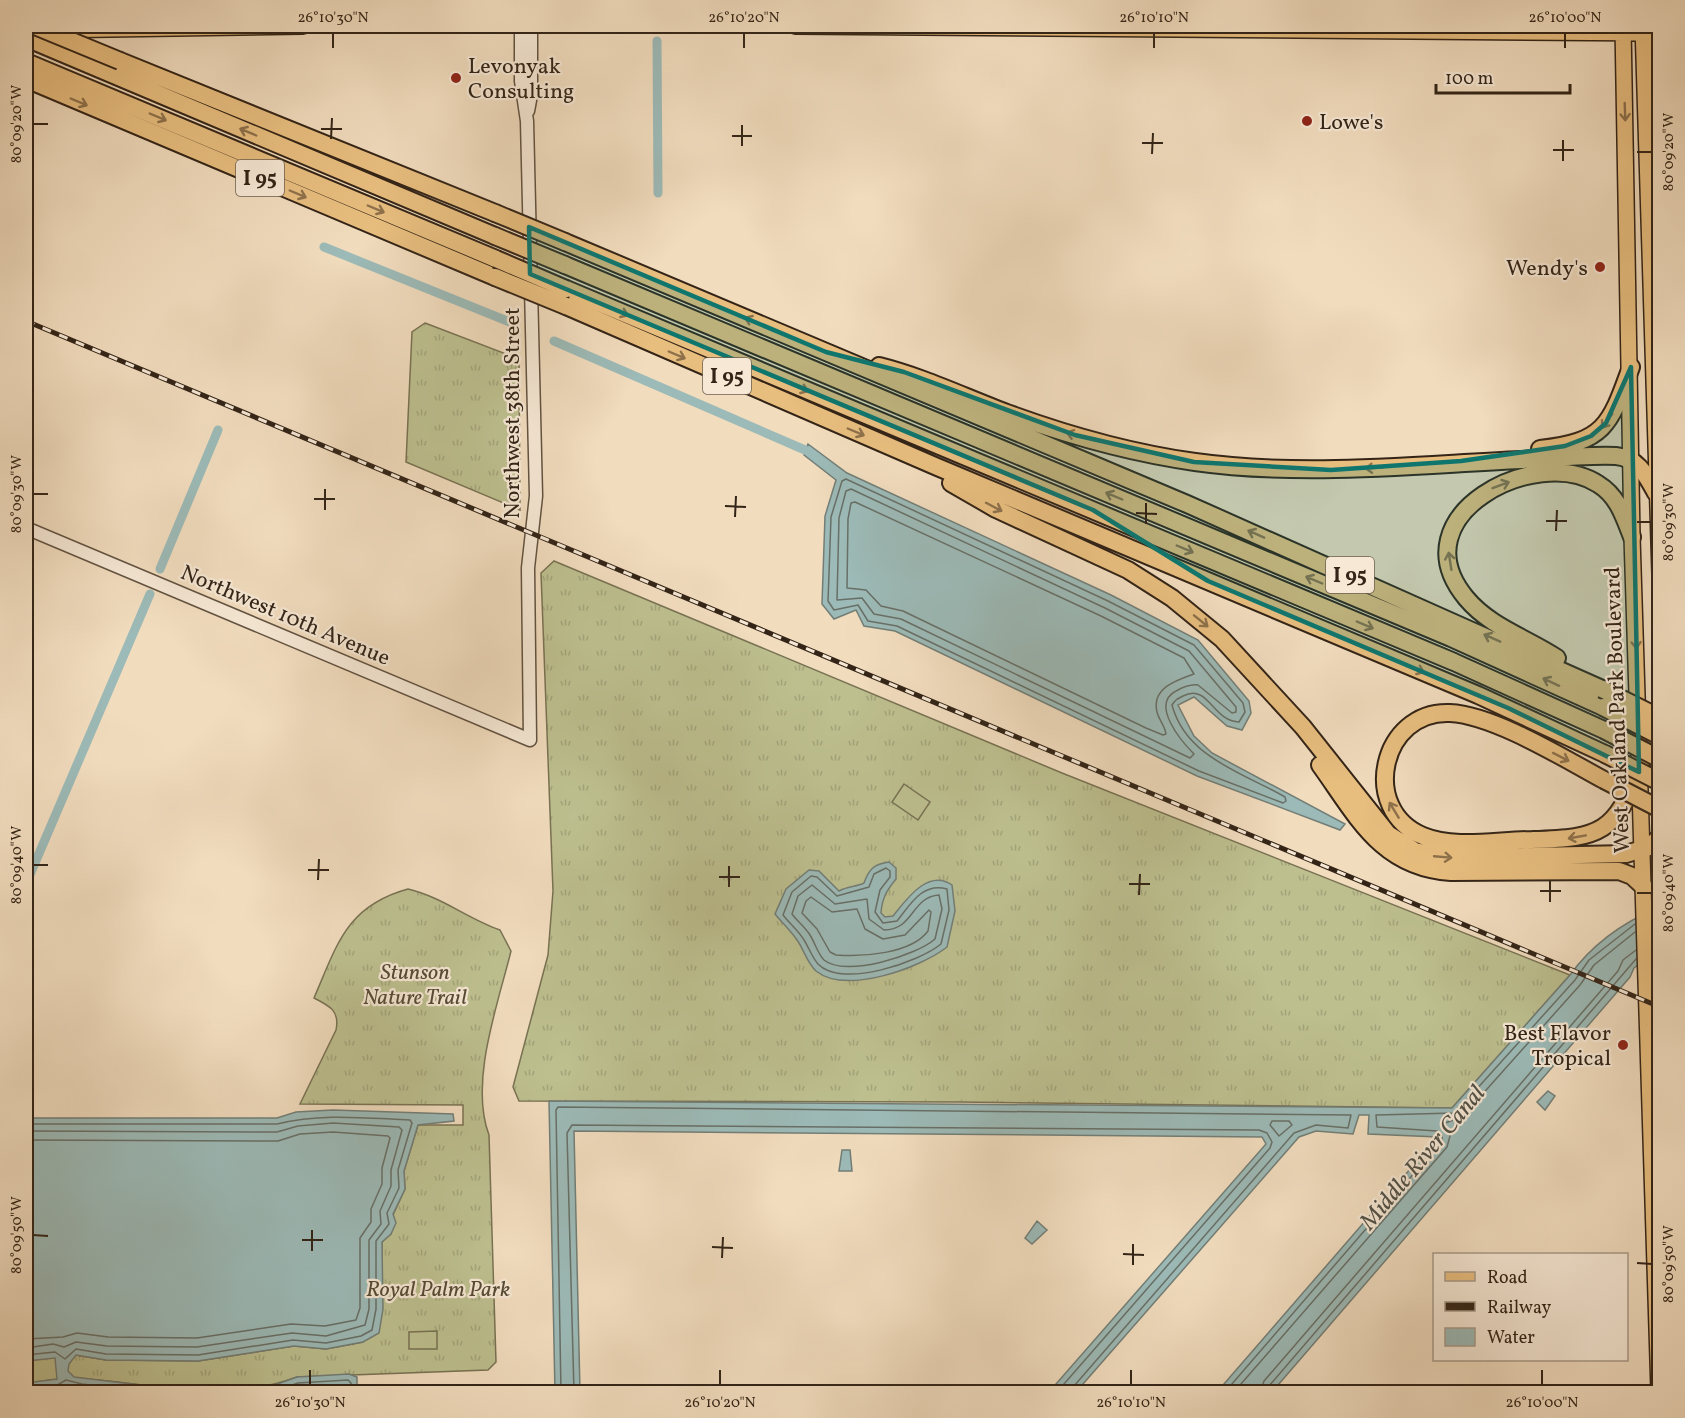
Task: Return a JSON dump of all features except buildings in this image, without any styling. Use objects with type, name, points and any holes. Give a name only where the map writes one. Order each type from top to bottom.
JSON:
[{"type":"highway","name":"I 95","points":[[35,26],[565,242],[1233,524],[1602,689],[1659,718]]},
{"type":"highway","points":[[26,38],[1440,633],[1603,707],[1659,736]]},
{"type":"highway","points":[[26,62],[1465,666],[1604,730],[1659,759]]},
{"type":"highway","name":"I 95","points":[[26,80],[566,306],[888,446],[1508,708],[1659,782]]},
{"type":"highway","points":[[826,352],[904,372],[1042,425],[1173,459],[1246,468],[1315,470],[1461,461],[1609,456],[1631,459],[1643,470],[1656,493]]},
{"type":"highway","points":[[1461,461],[1507,452],[1565,446],[1591,436],[1602,429],[1615,410],[1630,368]]},
{"type":"highway","points":[[848,385],[990,421]]},
{"type":"highway","points":[[888,446],[996,509],[1114,563],[1156,587],[1210,628],[1303,727],[1388,834],[1415,851],[1456,858],[1626,854],[1644,850],[1659,837]]},
{"type":"highway","points":[[1602,689],[1535,643],[1492,622],[1471,604],[1461,592],[1451,571],[1449,542],[1460,515],[1478,497],[1519,479],[1558,474],[1585,477],[1604,488],[1620,508],[1632,537]]},
{"type":"highway","points":[[1093,510],[1208,581]]},
{"type":"highway","points":[[1254,675],[1370,832],[1387,851],[1401,859],[1421,868],[1444,872],[1619,871],[1632,876],[1645,893]]},
{"type":"highway","points":[[1641,768],[1627,800],[1613,820],[1591,834],[1564,839],[1455,841],[1426,837],[1413,832],[1398,818],[1388,799],[1384,779],[1388,754],[1400,734],[1420,719],[1446,713],[1465,715],[1493,725],[1604,780],[1659,809]]},
{"type":"main road","points":[[26,30],[303,26]]},
{"type":"main road","points":[[795,26],[1643,29],[1659,33]]},
{"type":"main road","name":"West Oakland Park Boulevard","points":[[1623,29],[1632,537],[1647,979],[1657,1113],[1659,1392]]},
{"type":"main road","points":[[1643,29],[1659,574]]},
{"type":"main road","points":[[1629,297],[1642,307],[1651,325]]},
{"type":"street","name":"Northwest 38th Street","points":[[521,26],[521,81],[527,121],[536,496],[528,568],[530,740]]},
{"type":"street","name":"Northwest 38th Street","points":[[527,121],[531,94],[531,26]]},
{"type":"street","name":"Northwest 10th Avenue","points":[[26,528],[530,740]]},
{"type":"highlighted area","points":[[529,227],[826,352],[904,372],[1075,435],[1194,462],[1331,470],[1461,461],[1565,446],[1591,436],[1606,423],[1631,367],[1639,772],[1508,708],[1208,581],[1093,510],[530,274]]},
{"type":"green space","points":[[425,323],[519,359],[520,510],[406,462],[412,332]]},
{"type":"green space","points":[[554,561],[1062,773],[1570,975],[1452,1108],[959,1102],[519,1101],[513,1087],[548,955],[553,891],[541,573]]},
{"type":"green space","points":[[904,784],[930,802],[918,820],[892,802]]},
{"type":"green space","points":[[408,889],[432,897],[500,930],[511,951],[488,1043],[482,1091],[489,1135],[496,1362],[488,1370],[297,1377],[242,1390],[191,1390],[78,1379],[26,1383],[26,1361],[75,1355],[106,1360],[198,1361],[294,1346],[326,1349],[363,1342],[381,1273],[382,1242],[391,1234],[393,1215],[405,1189],[404,1171],[418,1125],[463,1125],[463,1105],[300,1104],[336,1030],[335,1014],[325,1004],[314,998],[338,945],[346,930],[370,906],[387,896]]},
{"type":"green space","points":[[437,1331],[437,1349],[409,1349],[409,1332]]},
{"type":"water","points":[[808,444],[847,473],[1111,595],[1198,640],[1249,701],[1251,713],[1242,730],[1227,726],[1194,697],[1178,705],[1194,736],[1212,753],[1345,824],[1340,830],[1197,776],[895,631],[864,626],[856,610],[834,619],[822,604],[825,516],[836,480],[804,455]]},
{"type":"water","points":[[889,862],[896,868],[896,879],[882,903],[881,913],[885,917],[893,916],[918,888],[926,883],[934,880],[952,885],[955,911],[947,947],[919,963],[883,976],[845,980],[829,978],[816,971],[797,939],[775,914],[786,889],[809,870],[819,871],[839,891],[864,883],[873,868]]},
{"type":"water","name":"Middle River Canal","points":[[1659,907],[1659,950],[1634,968],[1630,977],[1272,1392],[1217,1392],[1438,1137],[1368,1134],[1369,1115],[1359,1115],[1353,1134],[1316,1131],[1299,1137],[1076,1392],[1049,1392],[1266,1144],[1262,1137],[574,1131],[580,1392],[555,1392],[549,1101],[1452,1108],[1599,943],[1634,919]]},
{"type":"water","points":[[1548,1091],[1555,1096],[1545,1110],[1537,1102]]},
{"type":"water","points":[[333,1110],[453,1114],[454,1121],[418,1125],[404,1171],[405,1189],[393,1214],[396,1223],[391,1234],[382,1242],[383,1309],[379,1333],[363,1342],[326,1349],[294,1346],[198,1361],[106,1360],[76,1355],[69,1364],[68,1371],[74,1377],[198,1392],[26,1392],[26,1383],[57,1379],[55,1358],[26,1361],[26,1118],[277,1118],[296,1112]]},
{"type":"water","points":[[842,1150],[850,1150],[852,1171],[839,1171]]},
{"type":"water","points":[[1037,1221],[1047,1230],[1032,1244],[1025,1238]]},
{"type":"water","points":[[349,1374],[357,1377],[357,1392],[232,1392],[269,1387],[297,1377]]},
{"type":"waterway","points":[[657,41],[658,193]]},
{"type":"waterway","points":[[324,247],[512,323]]},
{"type":"waterway","points":[[554,341],[805,450]]},
{"type":"waterway","points":[[160,569],[218,430]]},
{"type":"waterway","points":[[26,884],[150,594]]},
{"type":"railway","points":[[26,321],[1660,1007]]},
{"type":"place","name":"Levonyak Consulting","points":[[456,78]]},
{"type":"place","name":"Lowe's","points":[[1307,121]]},
{"type":"place","name":"Wendy's","points":[[1600,267]]},
{"type":"place","name":"Best Flavor Tropical","points":[[1623,1045]]},
{"type":"park label","name":"Stunson Nature Trail","points":[[415,984]]},
{"type":"park label","name":"Royal Palm Park","points":[[438,1288]]}]
